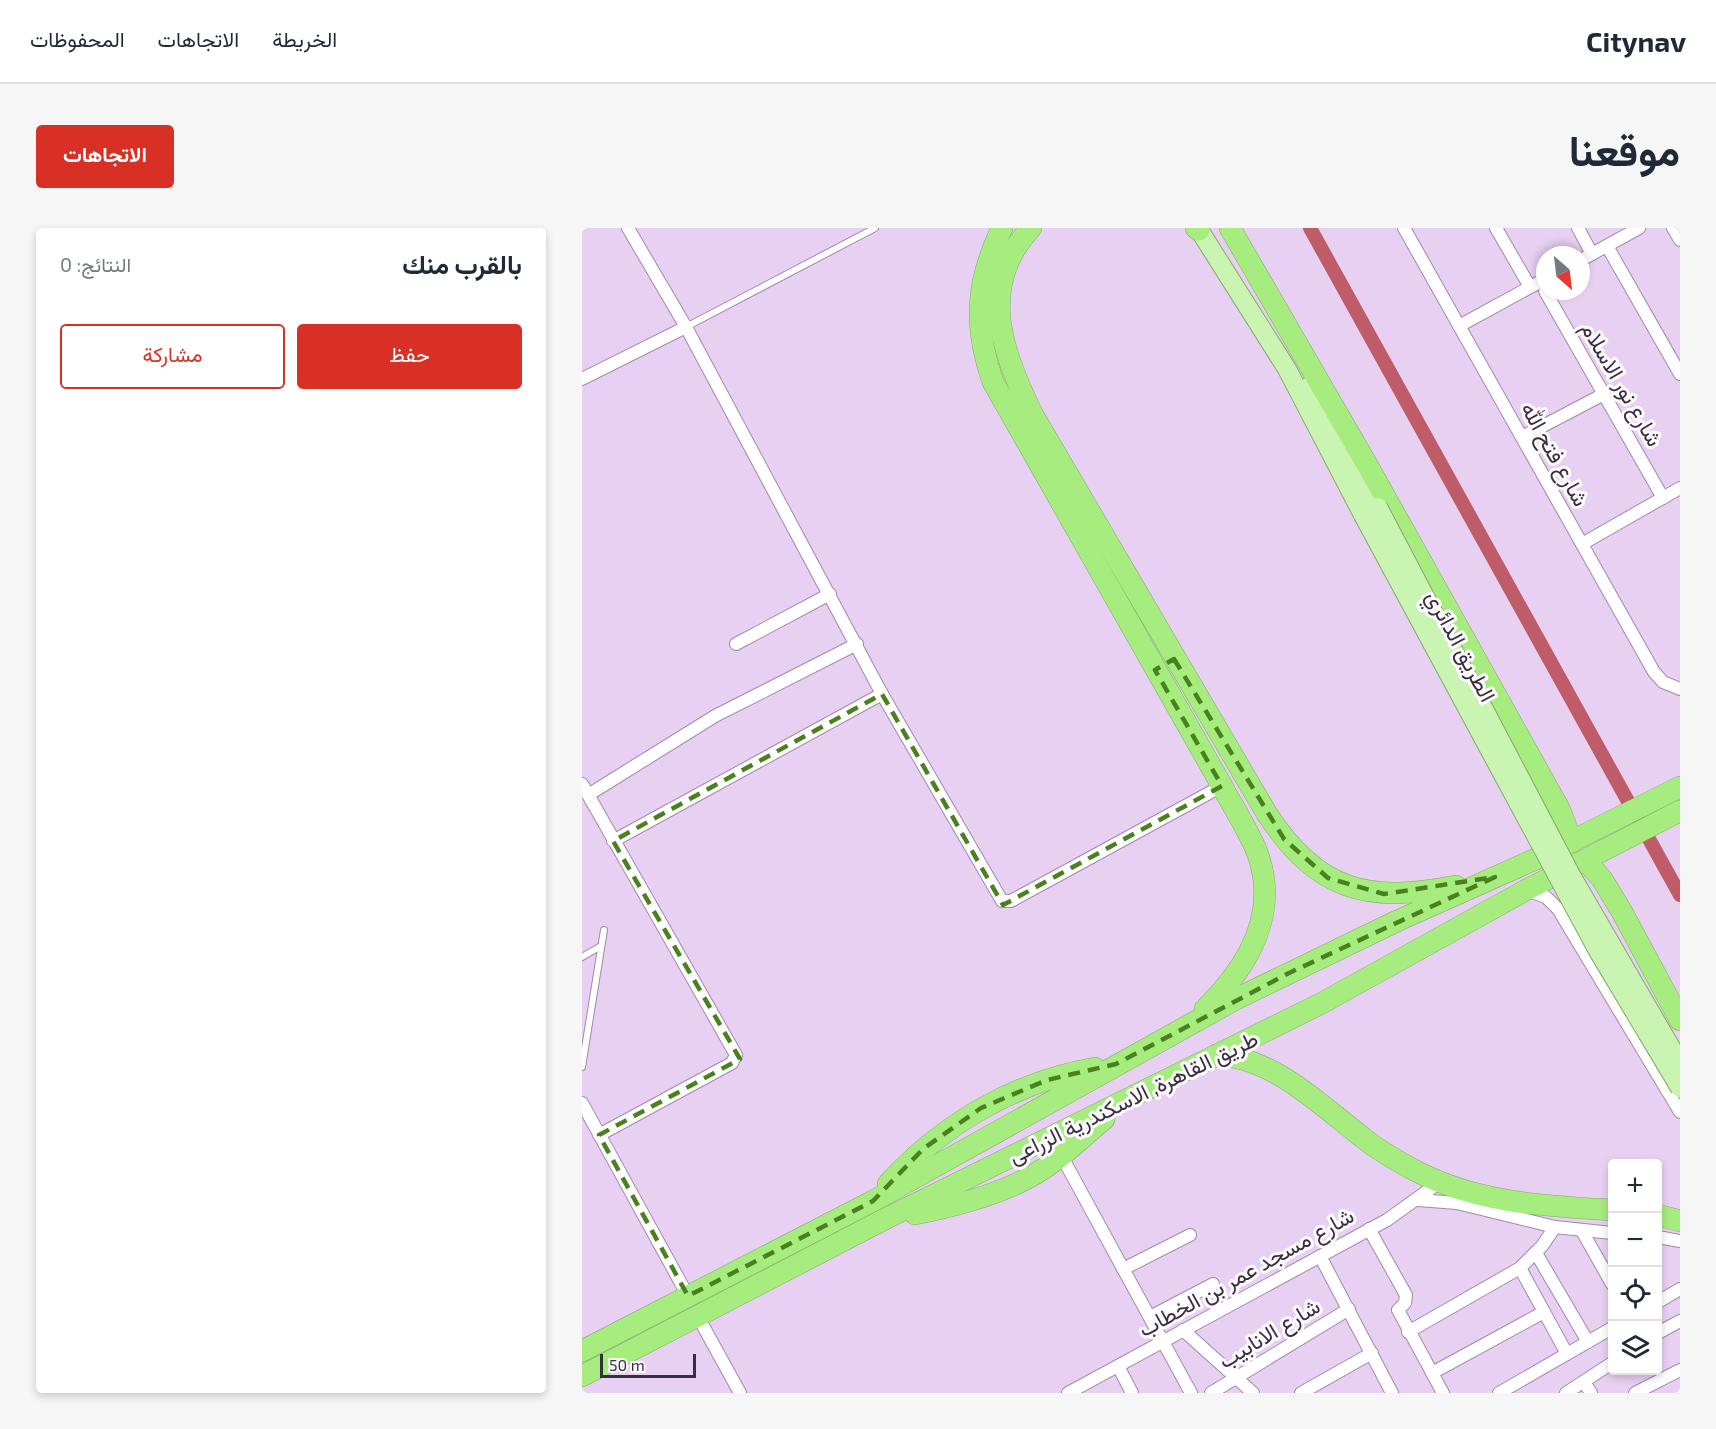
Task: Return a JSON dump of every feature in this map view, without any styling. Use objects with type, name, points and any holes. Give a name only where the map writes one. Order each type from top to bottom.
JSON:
[{"type":"highway","points":[[1002,228],[984,270],[980,292],[979,316],[985,361],[1012,418],[1222,786],[1257,852],[1263,877],[1264,894],[1260,928],[1251,952],[1221,993],[1183,1027]]},
{"type":"highway","points":[[1030,228],[1009,257],[1001,278],[1000,323],[1011,369],[1033,415],[1174,659],[1284,839],[1304,861],[1328,878],[1355,889],[1384,894],[1441,889],[1495,877]]},
{"type":"highway","points":[[1230,228],[1381,489],[1576,840]]},
{"type":"highway","points":[[1155,670],[1174,659]]},
{"type":"highway","name":"طريق القاهرة, الاسكندرية الزراعى","points":[[688,1296],[873,1201],[923,1149],[981,1108],[1047,1080],[1116,1064],[1183,1027],[1343,946],[1576,840],[1680,787]]},
{"type":"highway","name":"طريق القاهرة, الاسكندرية الزراعى","points":[[582,1376],[885,1219],[1322,1003],[1526,890],[1680,811]]},
{"type":"highway","points":[[1588,859],[1622,912],[1680,1020]]},
{"type":"highway","points":[[1216,1055],[1250,1061],[1275,1074],[1314,1098],[1379,1149],[1440,1182],[1511,1202],[1608,1210]]},
{"type":"highway","points":[[885,1219],[921,1213],[999,1191],[1042,1170],[1129,1097]]},
{"type":"highway","points":[[1662,1216],[1680,1221]]},
{"type":"highway","points":[[582,1351],[688,1296]]},
{"type":"main road","name":"الطريق الدائري","points":[[1203,228],[1370,511],[1571,875],[1680,1063]]},
{"type":"main road","name":"الطريق الدائري","points":[[1370,511],[1598,951],[1680,1088]]},
{"type":"street","points":[[628,228],[686,327],[882,694],[1004,902],[1011,901],[1222,786]]},
{"type":"street","name":"شارع فتح الله","points":[[1404,228],[1654,672],[1663,681],[1680,689]]},
{"type":"street","points":[[1578,228],[1584,246]]},
{"type":"street","points":[[1590,255],[1637,228]]},
{"type":"street","points":[[1673,228],[1680,240]]},
{"type":"street","name":"شارع نور الاسلام","points":[[1499,229],[1536,279]]},
{"type":"street","points":[[1607,246],[1680,374]]},
{"type":"street","points":[[1459,326],[1536,288]]},
{"type":"street","name":"شارع نور الاسلام","points":[[1549,300],[1663,498]]},
{"type":"street","points":[[582,379],[686,327]]},
{"type":"street","points":[[1522,437],[1604,394]]},
{"type":"street","points":[[1582,544],[1680,488]]},
{"type":"street","points":[[736,644],[830,594]]},
{"type":"street","points":[[598,1135],[732,1063],[736,1058],[734,1049],[585,789],[715,716],[857,644]]},
{"type":"street","points":[[613,841],[882,694]]},
{"type":"street","points":[[1526,890],[1539,893],[1553,902],[1680,1112]]},
{"type":"street","points":[[582,1103],[586,1121],[598,1135],[688,1296]]},
{"type":"street","points":[[1061,1155],[1191,1393]]},
{"type":"street","name":"شارع مسجد عمر بن الخطاب","points":[[1075,1391],[1369,1229],[1418,1200],[1440,1182]]},
{"type":"street","points":[[1418,1200],[1457,1203],[1555,1227],[1608,1233]]},
{"type":"street","points":[[1408,1332],[1520,1268],[1536,1253],[1555,1227]]},
{"type":"street","points":[[1369,1229],[1406,1296],[1405,1303],[1398,1310],[1443,1393]]},
{"type":"street","points":[[1582,1231],[1608,1277]]},
{"type":"street","points":[[1123,1269],[1190,1235]]},
{"type":"street","points":[[1662,1238],[1680,1241]]},
{"type":"street","points":[[1536,1253],[1588,1342]]},
{"type":"street","points":[[1320,1256],[1392,1393]]},
{"type":"street","points":[[1520,1268],[1567,1354]]},
{"type":"street","points":[[1150,1317],[1213,1284]]},
{"type":"street","points":[[1662,1300],[1680,1289]]},
{"type":"street","name":"شارع الانابيب","points":[[1211,1393],[1348,1309]]},
{"type":"street","points":[[1432,1373],[1544,1312]]},
{"type":"street","points":[[697,1315],[740,1393]]},
{"type":"street","points":[[1662,1331],[1680,1321]]},
{"type":"street","points":[[1183,1330],[1253,1393]]},
{"type":"street","points":[[1499,1393],[1608,1330]]},
{"type":"street","points":[[1300,1393],[1372,1353]]},
{"type":"street","points":[[1118,1366],[1132,1393]]},
{"type":"street","points":[[1566,1393],[1588,1388],[1608,1367]]},
{"type":"street","points":[[1635,1393],[1680,1370]]},
{"type":"lane","points":[[686,327],[875,228]]},
{"type":"lane","points":[[582,1066],[583,1047],[604,930]]},
{"type":"lane","points":[[582,957],[601,946]]},
{"type":"highlighted area","points":[[1174,659],[1284,839],[1328,878],[1384,894],[1495,877],[1289,973],[1116,1064],[1047,1080],[981,1108],[923,1149],[873,1201],[688,1296],[599,1135],[740,1059],[613,841],[882,694],[1003,905],[1222,786],[1155,670]]},
{"type":"waterway","points":[[1310,228],[1680,895]]}]
